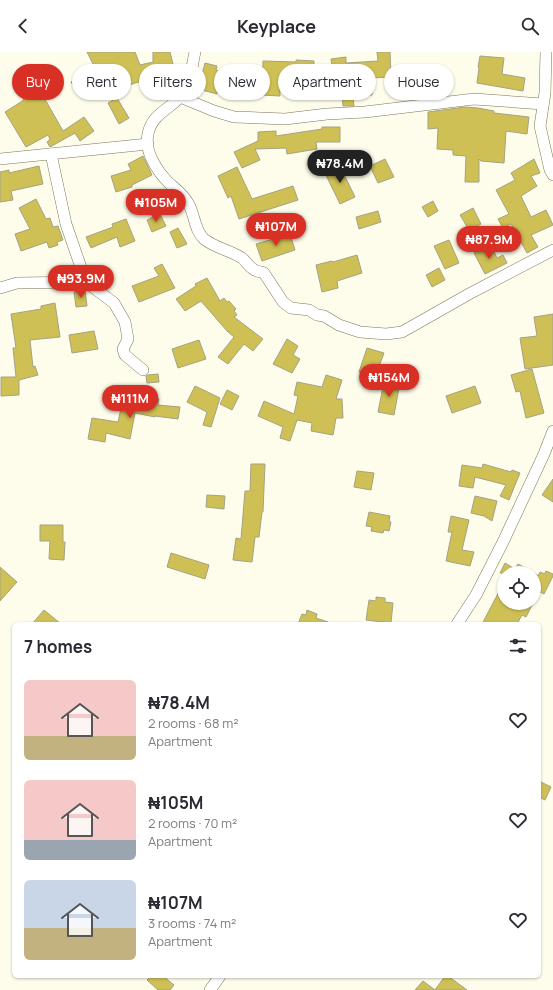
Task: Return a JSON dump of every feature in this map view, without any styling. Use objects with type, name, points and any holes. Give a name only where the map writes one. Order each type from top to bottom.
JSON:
[{"type":"street","points":[[192,64],[195,52]]},
{"type":"street","points":[[546,52],[545,93],[540,126],[550,170],[553,175]]},
{"type":"street","points":[[187,100],[214,111],[234,117],[285,119],[327,114],[364,112],[474,99],[543,104]]},
{"type":"street","points":[[176,100],[159,115],[151,125],[148,134],[150,154],[156,166],[168,182],[184,196],[189,204],[198,230],[204,239],[243,259],[253,270],[264,273],[286,306],[291,308],[309,310],[317,315],[324,316],[339,325],[360,332],[386,334],[402,332],[469,294],[553,250]]},
{"type":"street","points":[[0,160],[148,144]]},
{"type":"street","points":[[51,154],[66,224],[86,282],[114,304],[126,322],[128,339],[123,349],[125,355],[143,370]]},
{"type":"street","points":[[0,288],[17,283],[86,282]]},
{"type":"street","points":[[459,622],[476,596],[503,542],[544,454],[553,431]]},
{"type":"street","points":[[210,990],[219,978]]},
{"type":"building","points":[[87,52],[135,52],[140,64],[139,82],[131,84],[131,64],[93,64]]},
{"type":"building","points":[[153,52],[170,52],[173,64],[144,64],[153,62]]},
{"type":"building","points":[[377,52],[390,52],[390,64],[384,64],[384,77],[376,78],[376,64],[332,64],[331,59],[346,57],[346,63],[378,61]]},
{"type":"building","points":[[480,56],[504,58],[502,74],[525,78],[523,91],[477,83]]},
{"type":"building","points":[[296,60],[314,61],[314,64],[278,64],[278,96],[270,95],[270,64],[263,64],[263,61],[296,62]]},
{"type":"building","points":[[205,63],[214,65],[214,93],[206,91],[206,64]]},
{"type":"building","points":[[24,100],[45,100],[63,131],[84,117],[94,131],[80,141],[75,133],[50,147],[47,142],[50,139],[48,135],[26,147],[5,112]]},
{"type":"building","points":[[113,100],[118,100],[129,118],[119,124],[108,103]]},
{"type":"building","points":[[343,100],[353,100],[354,106],[343,106]]},
{"type":"building","points":[[465,107],[494,111],[494,113],[529,117],[527,134],[506,131],[504,163],[481,161],[479,159],[479,182],[465,182],[466,156],[453,155],[453,150],[437,149],[438,128],[428,129],[428,112]]},
{"type":"building","points":[[322,127],[340,127],[340,142],[316,142],[317,149],[287,154],[286,148],[255,149],[260,160],[242,168],[234,152],[258,141],[258,132],[276,131],[276,136],[322,129]]},
{"type":"building","points":[[143,156],[152,175],[132,185],[132,187],[116,192],[111,176],[131,170],[128,164]]},
{"type":"building","points":[[385,159],[394,177],[378,183],[370,166]]},
{"type":"building","points":[[534,159],[540,173],[531,176],[537,186],[521,196],[531,217],[546,210],[553,225],[531,235],[538,247],[527,253],[511,224],[503,228],[498,219],[509,214],[496,190],[515,180],[511,173]]},
{"type":"building","points":[[339,164],[355,197],[340,204],[324,171]]},
{"type":"building","points":[[39,166],[43,184],[11,191],[13,200],[0,202],[0,172],[9,170],[9,173]]},
{"type":"building","points":[[237,167],[252,199],[293,186],[298,200],[239,219],[231,196],[228,198],[218,176]]},
{"type":"building","points":[[36,199],[46,219],[50,218],[53,227],[58,226],[63,240],[57,242],[58,245],[49,248],[47,242],[21,251],[15,234],[30,229],[19,208]]},
{"type":"building","points":[[433,201],[438,211],[428,217],[422,207]]},
{"type":"building","points":[[473,208],[481,224],[469,230],[460,215]]},
{"type":"building","points":[[378,211],[381,222],[359,229],[356,217]]},
{"type":"building","points":[[160,214],[166,226],[152,232],[147,220]]},
{"type":"building","points":[[126,219],[135,241],[120,247],[117,237],[91,248],[86,237],[113,227],[112,224]]},
{"type":"building","points":[[178,228],[187,244],[177,248],[170,232]]},
{"type":"building","points":[[290,234],[295,250],[262,261],[256,244]]},
{"type":"building","points":[[449,240],[459,263],[445,269],[434,246]]},
{"type":"building","points":[[491,245],[497,258],[503,255],[507,263],[485,274],[474,253]]},
{"type":"building","points":[[357,255],[362,273],[337,281],[338,288],[322,292],[316,265]]},
{"type":"building","points":[[162,264],[175,288],[139,302],[132,286],[159,276],[154,268]]},
{"type":"building","points":[[439,268],[445,280],[432,287],[426,275]]},
{"type":"building","points":[[207,278],[220,301],[224,298],[236,309],[234,311],[237,315],[234,317],[263,339],[253,351],[244,344],[228,364],[218,357],[234,337],[201,301],[185,311],[176,299],[196,286],[195,284]]},
{"type":"building","points":[[85,290],[87,306],[76,307],[74,292]]},
{"type":"building","points":[[55,303],[60,337],[30,340],[33,367],[35,366],[38,375],[19,380],[19,395],[1,396],[1,377],[16,377],[13,348],[16,348],[11,314],[41,309],[41,306]]},
{"type":"building","points":[[553,314],[553,365],[525,369],[520,338],[537,336],[534,317]]},
{"type":"building","points":[[94,331],[98,349],[72,353],[69,335]]},
{"type":"building","points":[[287,339],[298,346],[293,355],[300,359],[292,373],[273,364]]},
{"type":"building","points":[[199,340],[206,359],[178,368],[172,349]]},
{"type":"building","points":[[367,348],[384,353],[375,377],[359,372]]},
{"type":"building","points":[[532,369],[544,413],[526,418],[520,391],[516,392],[511,375]]},
{"type":"building","points":[[158,374],[159,382],[147,383],[146,376]]},
{"type":"building","points":[[326,375],[342,380],[336,399],[342,399],[343,418],[336,418],[333,435],[311,431],[312,423],[297,420],[290,441],[280,438],[283,427],[258,416],[264,401],[294,414],[298,396],[294,395],[297,382],[322,387]]},
{"type":"building","points":[[384,382],[400,383],[394,415],[378,412]]},
{"type":"building","points":[[195,386],[220,398],[211,427],[203,425],[207,412],[187,402]]},
{"type":"building","points":[[475,386],[481,403],[452,413],[446,396]]},
{"type":"building","points":[[227,390],[239,396],[232,410],[220,404]]},
{"type":"building","points":[[147,397],[159,399],[158,405],[180,407],[178,419],[135,413],[130,439],[106,433],[105,442],[88,439],[92,418],[118,422],[123,399],[145,404]]},
{"type":"building","points":[[251,464],[265,464],[263,512],[259,537],[255,537],[252,562],[233,560],[236,538],[241,539],[245,491],[250,491]]},
{"type":"building","points":[[483,464],[520,473],[509,500],[500,496],[506,485],[475,477],[473,488],[459,486],[462,465],[482,468]]},
{"type":"building","points":[[357,471],[374,473],[371,490],[354,487]]},
{"type":"building","points":[[553,479],[553,502],[542,495]]},
{"type":"building","points":[[207,495],[225,496],[224,509],[206,507]]},
{"type":"building","points":[[475,496],[497,501],[492,521],[484,516],[471,513]]},
{"type":"building","points":[[369,512],[390,516],[389,521],[391,522],[389,531],[384,530],[383,533],[371,531],[372,527],[366,526]]},
{"type":"building","points":[[451,516],[469,520],[462,550],[474,552],[470,566],[446,561],[452,532],[448,532]]},
{"type":"building","points":[[40,525],[63,525],[63,542],[65,542],[64,560],[49,559],[50,541],[40,541]]},
{"type":"building","points":[[171,553],[209,565],[205,579],[167,567]]},
{"type":"building","points":[[0,567],[17,582],[0,601]]},
{"type":"building","points":[[546,571],[553,574],[553,576],[544,594],[541,592],[541,572],[545,574]]},
{"type":"building","points":[[497,595],[497,610],[530,610],[526,617],[522,615],[518,622],[483,622]]},
{"type":"building","points":[[376,597],[385,598],[385,602],[393,603],[391,622],[366,620],[369,600],[376,601]]},
{"type":"building","points":[[44,610],[59,622],[34,622]]},
{"type":"building","points":[[307,610],[317,614],[316,618],[328,622],[299,622],[302,614],[306,615]]},
{"type":"building","points":[[541,782],[551,787],[545,800],[541,798]]},
{"type":"building","points":[[149,978],[165,978],[174,985],[170,990],[158,990],[147,980]]},
{"type":"building","points":[[444,978],[451,978],[467,990],[435,990]]},
{"type":"building","points":[[423,981],[435,990],[415,990]]}]
